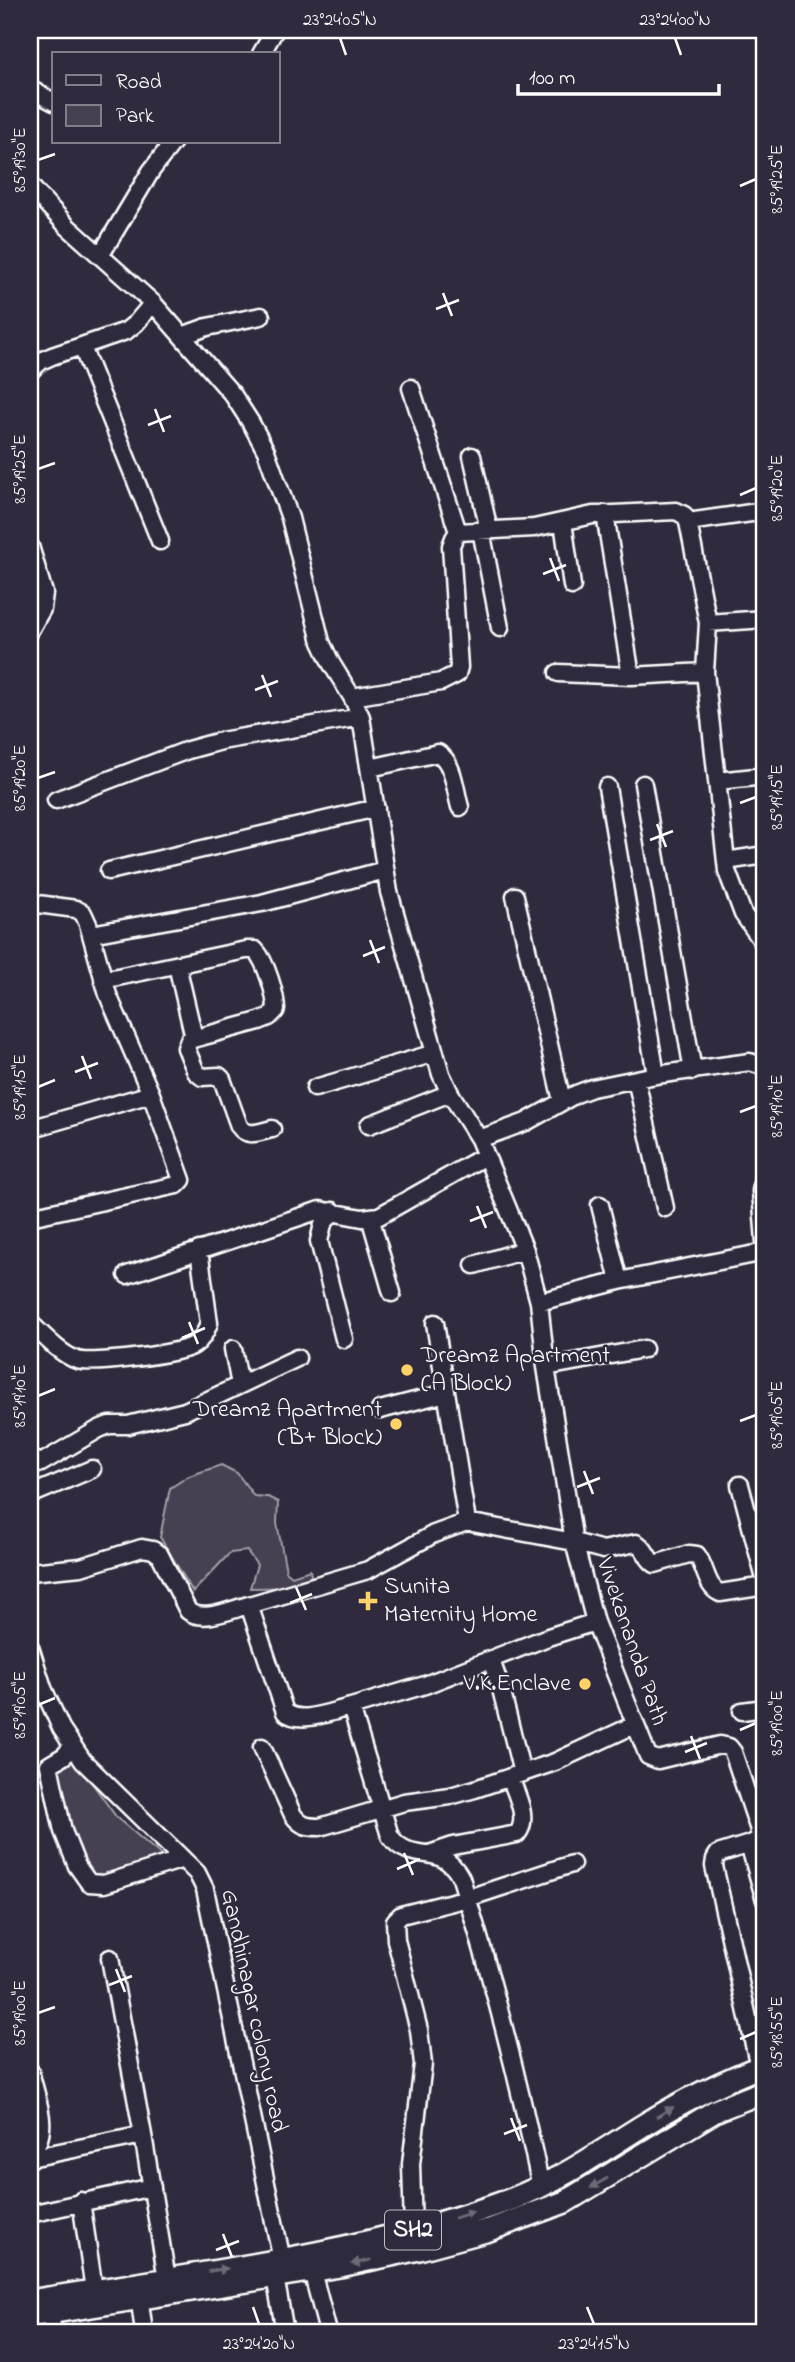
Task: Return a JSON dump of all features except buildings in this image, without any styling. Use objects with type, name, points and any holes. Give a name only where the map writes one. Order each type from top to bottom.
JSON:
[{"type":"main road","name":"SH2","points":[[37,2309],[138,2291],[280,2271],[512,2199],[541,2187],[672,2108],[762,2066]]},
{"type":"main road","name":"SH2","points":[[37,2309],[94,2290],[138,2291],[167,2278],[312,2271],[419,2249],[528,2217],[565,2202],[718,2110],[765,2091]]},
{"type":"street","points":[[262,52],[275,30]]},
{"type":"street","points":[[30,89],[52,101]]},
{"type":"street","points":[[100,256],[151,172],[172,144]]},
{"type":"street","points":[[30,186],[68,227],[153,303],[233,395],[267,451],[298,548],[321,642],[361,717],[396,922],[435,1053],[450,1093],[479,1139],[525,1250],[539,1302],[546,1367],[574,1542],[603,1550],[636,1544],[645,1549],[650,1561],[655,1564],[689,1554],[697,1555],[703,1563],[710,1584],[720,1593],[765,1586]]},
{"type":"street","points":[[30,370],[52,356],[126,331],[153,303]]},
{"type":"street","points":[[182,336],[207,327],[261,316]]},
{"type":"street","points":[[82,346],[160,541]]},
{"type":"street","points":[[352,697],[441,682],[457,674],[459,667],[452,545],[458,532],[411,388]]},
{"type":"street","points":[[472,456],[500,628]]},
{"type":"street","points":[[458,532],[534,528],[605,514],[677,511],[684,515],[688,523],[708,623],[705,672],[727,871],[743,914],[765,946]]},
{"type":"street","points":[[688,523],[765,512]]},
{"type":"street","points":[[605,514],[631,676]]},
{"type":"street","points":[[564,522],[572,586]]},
{"type":"street","points":[[30,546],[44,593],[42,608],[30,630]]},
{"type":"street","points":[[708,623],[765,619]]},
{"type":"street","points":[[558,673],[631,676],[705,672]]},
{"type":"street","points":[[56,800],[210,744],[361,717]]},
{"type":"street","points":[[370,768],[438,753],[449,765],[460,807]]},
{"type":"street","points":[[717,781],[765,776]]},
{"type":"street","points":[[643,784],[693,1070]]},
{"type":"street","points":[[607,787],[656,1075]]},
{"type":"street","points":[[109,871],[376,808]]},
{"type":"street","points":[[726,861],[765,855]]},
{"type":"street","points":[[91,933],[262,903],[385,870]]},
{"type":"street","points":[[515,896],[562,1101]]},
{"type":"street","points":[[30,903],[76,909],[83,913],[115,1014],[151,1094],[181,1175],[180,1184],[30,1217]]},
{"type":"street","points":[[103,980],[255,950],[261,956],[276,1001],[275,1010],[269,1017],[189,1040],[186,1048],[202,1077],[219,1076],[222,1079],[243,1132],[249,1134],[272,1129]]},
{"type":"street","points":[[177,965],[194,1038]]},
{"type":"street","points":[[315,1088],[435,1053]]},
{"type":"street","points":[[479,1139],[526,1122],[562,1101],[592,1088],[656,1075],[750,1062],[765,1067]]},
{"type":"street","points":[[636,1079],[665,1208]]},
{"type":"street","points":[[369,1125],[450,1093]]},
{"type":"street","points":[[30,1129],[151,1094]]},
{"type":"street","points":[[127,1275],[320,1210],[379,1216],[485,1156]]},
{"type":"street","points":[[765,1165],[761,1191],[765,1242]]},
{"type":"street","points":[[600,1205],[619,1280]]},
{"type":"street","points":[[333,1211],[323,1224],[319,1241],[344,1339]]},
{"type":"street","points":[[370,1217],[392,1293]]},
{"type":"street","points":[[30,1323],[77,1360],[106,1361],[183,1350],[195,1345],[205,1335],[209,1323],[199,1250]]},
{"type":"street","points":[[474,1265],[525,1250]]},
{"type":"street","points":[[539,1302],[619,1280],[765,1252]]},
{"type":"street","points":[[30,1572],[81,1567],[142,1548],[153,1550],[160,1555],[188,1611],[194,1616],[204,1616],[368,1570],[434,1534],[467,1522],[436,1323]]},
{"type":"street","points":[[233,1349],[240,1385]]},
{"type":"street","points":[[546,1367],[644,1349]]},
{"type":"street","points":[[30,1458],[41,1463],[99,1429],[170,1416],[297,1358]]},
{"type":"street","points":[[380,1410],[446,1393]]},
{"type":"street","points":[[30,1495],[92,1469]]},
{"type":"street","points":[[740,1485],[765,1579]]},
{"type":"street","name":"Vivekananda Path","points":[[467,1522],[574,1542],[595,1622],[645,1750],[652,1759],[665,1759],[720,1745],[729,1747],[760,1832],[758,1840],[749,1844]]},
{"type":"street","points":[[249,1605],[285,1712],[292,1717],[302,1718],[425,1685],[595,1622]]},
{"type":"street","name":"Gandhinagar colony road","points":[[30,1647],[43,1688],[72,1746],[83,1761],[197,1873],[205,1889],[280,2271],[285,2332]]},
{"type":"street","points":[[429,1854],[453,1846],[517,1834],[522,1829],[522,1813],[501,1689],[491,1660]]},
{"type":"street","points":[[351,1707],[390,1836],[396,1845],[404,1850],[448,1859],[455,1866],[468,1898],[519,2085],[541,2187]]},
{"type":"street","points":[[742,1711],[765,1708]]},
{"type":"street","points":[[262,1747],[293,1815],[300,1824],[307,1827],[320,1826],[404,1802],[450,1796],[575,1754],[634,1725]]},
{"type":"street","points":[[72,1746],[64,1756],[49,1765],[63,1831],[77,1866],[89,1882],[104,1884],[183,1859]]},
{"type":"street","points":[[762,2066],[714,1866],[718,1854],[749,1844],[765,1900]]},
{"type":"street","points":[[413,2230],[411,2164],[423,2064],[419,2030],[396,1940],[395,1921],[401,1915],[468,1898],[572,1864]]},
{"type":"street","points":[[110,1958],[167,2278]]},
{"type":"street","points":[[30,2071],[42,2135],[30,2155]]},
{"type":"street","points":[[30,2155],[143,2135]]},
{"type":"street","points":[[30,2214],[152,2188]]},
{"type":"street","points":[[81,2202],[94,2290]]},
{"type":"street","points":[[312,2271],[328,2332]]},
{"type":"street","points":[[138,2291],[144,2332]]},
{"type":"green space","points":[[221,1465],[237,1473],[254,1496],[268,1497],[278,1502],[277,1523],[286,1571],[292,1576],[310,1570],[313,1587],[250,1588],[257,1565],[247,1551],[230,1553],[193,1592],[160,1537],[170,1488],[189,1476]]},
{"type":"green space","points":[[72,1758],[117,1818],[168,1861],[101,1882],[90,1871],[68,1829],[55,1767]]},
{"type":"place","name":"Dreamz Apartment (A Block)","points":[[407,1370]]},
{"type":"place","name":"Dreamz Apartment (B+ Block)","points":[[396,1424]]},
{"type":"place","name":"Sunita Maternity Home","points":[[368,1601]]},
{"type":"place","name":"V.K.Enclave","points":[[585,1684]]}]
